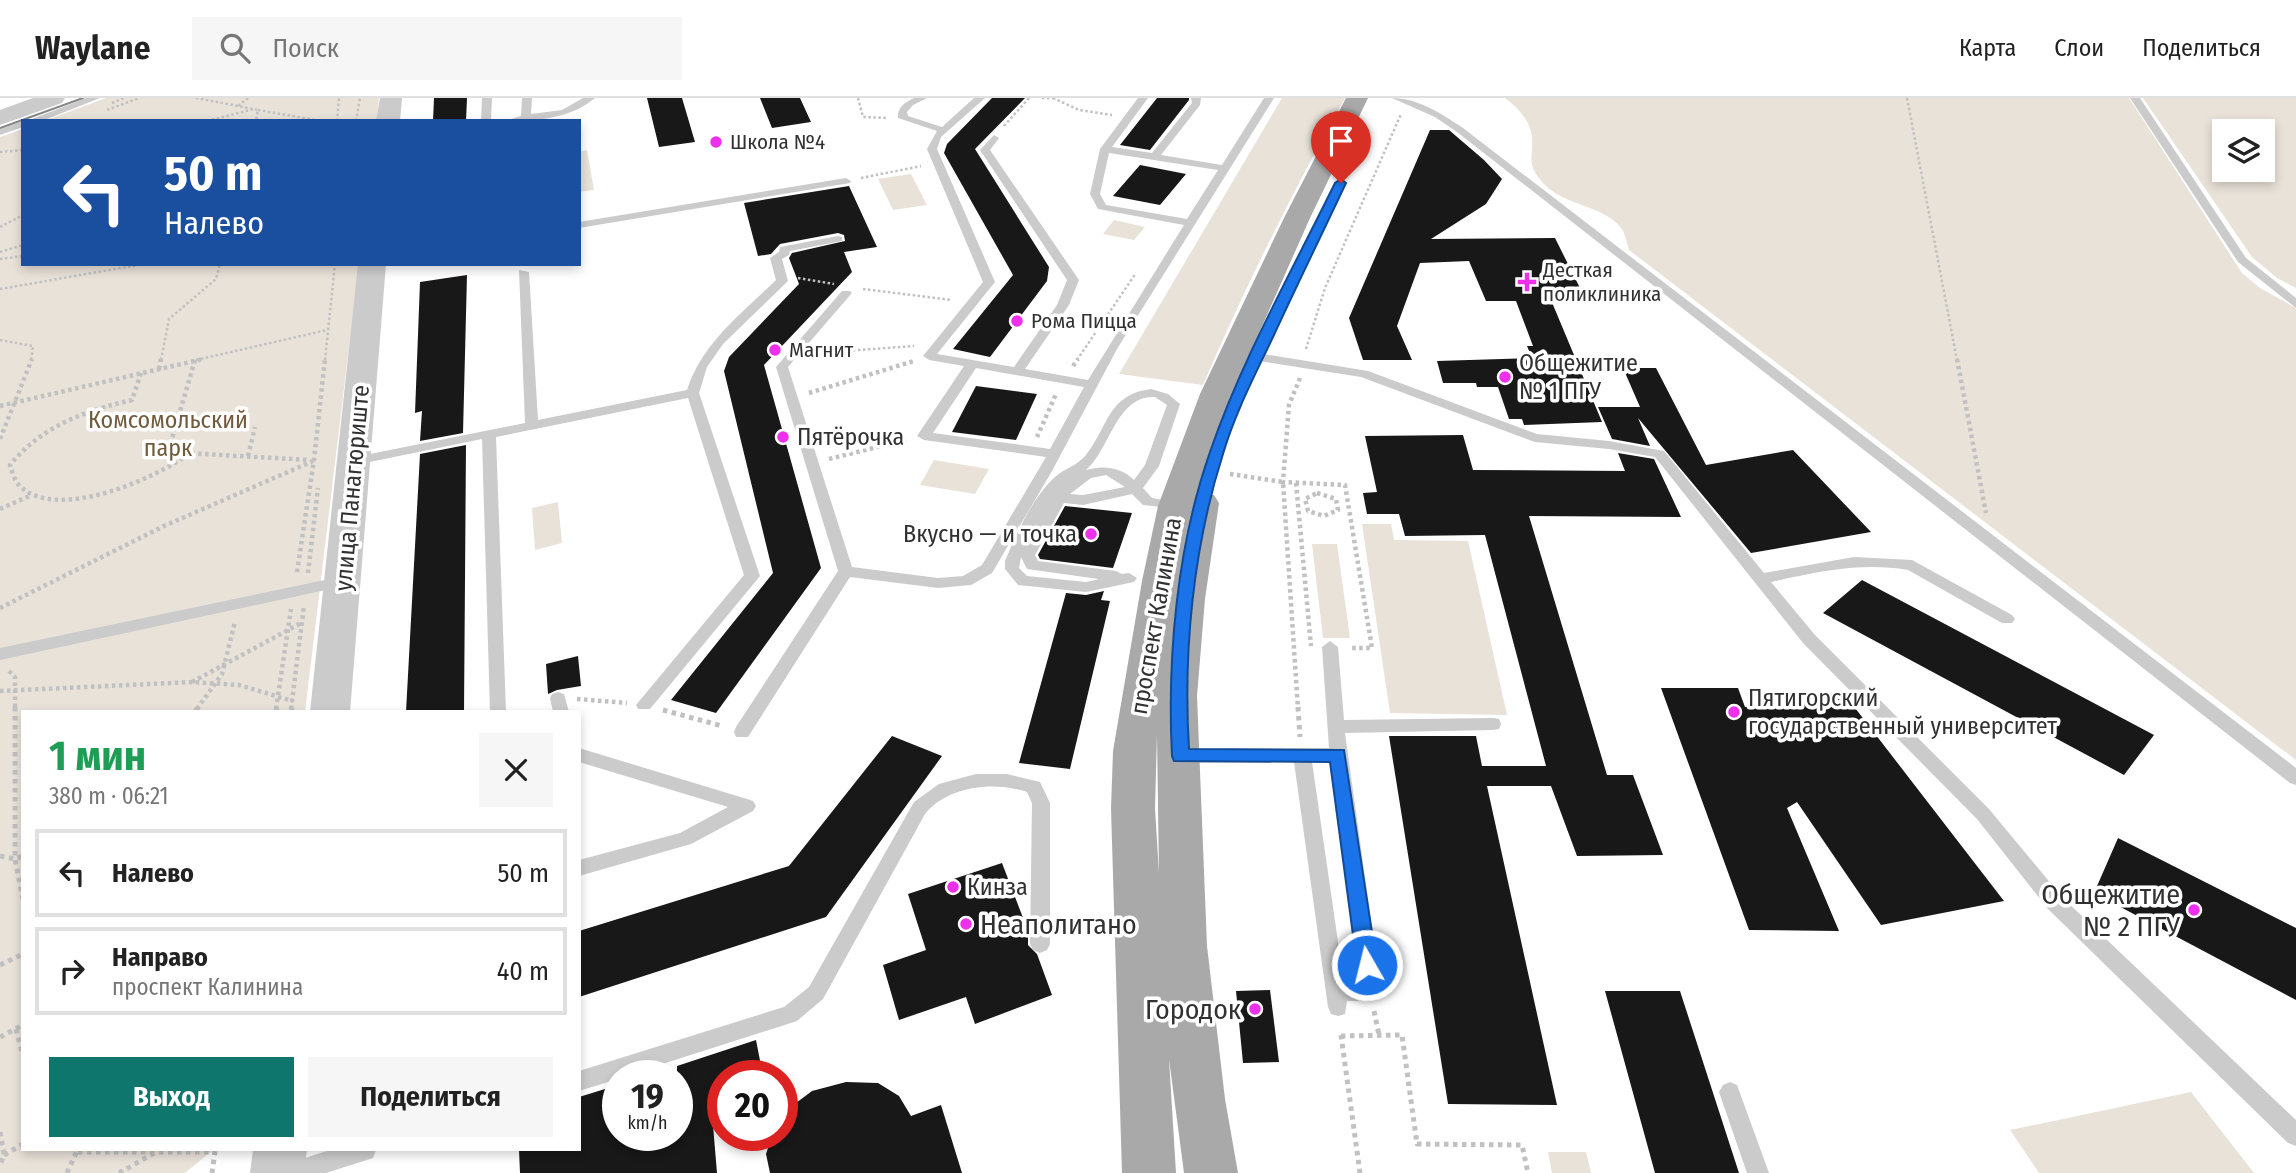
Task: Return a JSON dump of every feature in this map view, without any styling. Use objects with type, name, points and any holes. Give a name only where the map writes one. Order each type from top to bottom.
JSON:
[{"type":"main road","name":"проспект Калинина","points":[[1149,1173],[1134,822],[1134,751],[1144,579],[1175,506],[1216,394],[1297,218],[1357,98]]},
{"type":"main road","name":"проспект Калинина","points":[[1211,1173],[1199,1099],[1183,946],[1177,696],[1186,600],[1200,512],[1216,454],[1234,404],[1256,357],[1396,99]]},
{"type":"street","points":[[0,118],[54,98]]},
{"type":"street","points":[[387,119],[391,98]]},
{"type":"street","name":"улица Панагюриште","points":[[330,710],[372,266]]},
{"type":"street","points":[[278,1173],[281,1151]]},
{"type":"lane","points":[[37,119],[95,98]]},
{"type":"lane","points":[[486,119],[487,98]]},
{"type":"lane","points":[[526,118],[527,98]]},
{"type":"lane","points":[[521,119],[565,112],[590,98]]},
{"type":"lane","points":[[922,98],[910,103],[902,112],[903,118],[943,130]]},
{"type":"lane","points":[[980,98],[943,130],[932,149],[989,282],[929,356],[1092,384]]},
{"type":"lane","points":[[1143,98],[1105,149],[1095,194],[1102,207],[1192,223]]},
{"type":"lane","points":[[1154,157],[1197,103],[1196,98]]},
{"type":"lane","points":[[846,571],[926,582],[966,582],[987,569],[1092,384],[1269,98]]},
{"type":"lane","points":[[2135,98],[2242,260],[2296,304]]},
{"type":"lane","points":[[1396,99],[1438,115],[1460,130],[2296,778]]},
{"type":"lane","points":[[0,132],[21,125]]},
{"type":"lane","points":[[994,138],[985,150],[1073,280],[1063,305],[1017,372]]},
{"type":"lane","points":[[1105,149],[1223,169]]},
{"type":"lane","points":[[581,225],[846,181]]},
{"type":"lane","points":[[644,705],[752,576],[693,393],[701,367],[719,341],[782,281],[776,258],[785,253],[784,249],[838,239]]},
{"type":"lane","points":[[523,272],[532,426]]},
{"type":"lane","points":[[846,288],[782,367],[846,571]]},
{"type":"lane","points":[[1256,357],[1364,374],[1535,438],[1609,444],[1659,454],[1809,639],[1983,814],[2055,904],[2296,1135]]},
{"type":"lane","points":[[972,364],[924,436],[1054,454]]},
{"type":"lane","points":[[355,461],[693,393]]},
{"type":"lane","points":[[1060,498],[1083,500],[1135,489],[1152,466],[1174,404],[1163,396],[1143,393],[1131,397],[1122,405],[1085,464],[1059,481],[1012,561],[1012,569],[1023,581],[1086,587],[1144,579]]},
{"type":"lane","points":[[489,435],[498,710]]},
{"type":"lane","points":[[1144,579],[1032,565],[1028,555],[1060,498],[1074,480],[1093,471],[1103,470],[1122,475],[1148,502],[1175,506]]},
{"type":"lane","points":[[1759,579],[1857,560],[1894,561],[1912,565],[2007,619]]},
{"type":"lane","points":[[742,732],[846,571]]},
{"type":"lane","points":[[0,654],[344,581]]},
{"type":"lane","points":[[1302,755],[1337,999],[1372,999],[1338,755],[1331,647]]},
{"type":"lane","points":[[1335,727],[1493,724]]},
{"type":"lane","points":[[1180,756],[1338,755]]},
{"type":"lane","points":[[581,756],[747,806],[685,839],[581,867]]},
{"type":"lane","points":[[581,1080],[790,1014],[816,993],[922,805],[951,788],[1003,780],[1022,782],[1034,787],[1041,803],[1040,944]]},
{"type":"lane","points":[[1730,1092],[1758,1173]]},
{"type":"lane","points":[[291,1173],[362,1151]]},
{"type":"path","points":[[196,98],[310,119]]},
{"type":"path","points":[[238,106],[248,98]]},
{"type":"path","points":[[337,119],[339,98]]},
{"type":"path","points":[[356,119],[360,98]]},
{"type":"path","points":[[859,98],[863,117],[903,118]]},
{"type":"path","points":[[994,138],[1029,98]]},
{"type":"path","points":[[1042,98],[1054,98],[1079,110],[1129,117]]},
{"type":"path","points":[[1907,98],[1992,542]]},
{"type":"path","points":[[1302,755],[1283,482],[1289,405],[1325,288],[1396,99]]},
{"type":"path","points":[[215,119],[256,109]]},
{"type":"path","points":[[256,109],[257,119]]},
{"type":"path","points":[[0,152],[21,150]]},
{"type":"path","points":[[846,181],[937,162]]},
{"type":"path","points":[[0,227],[21,216]]},
{"type":"path","points":[[0,252],[21,246]]},
{"type":"path","points":[[0,260],[21,256]]},
{"type":"path","points":[[0,289],[133,266]]},
{"type":"path","points":[[159,369],[169,319],[216,279],[219,266]]},
{"type":"path","points":[[276,710],[314,460],[335,266]]},
{"type":"path","points":[[782,276],[846,288],[974,303]]},
{"type":"path","points":[[0,406],[327,330]]},
{"type":"path","points":[[0,340],[33,346],[33,355],[0,439]]},
{"type":"path","points":[[793,355],[939,344]]},
{"type":"path","points":[[792,399],[929,356]]},
{"type":"path","points":[[195,360],[168,452],[314,460]]},
{"type":"path","points":[[1030,451],[1063,379],[1072,366]]},
{"type":"path","points":[[141,373],[132,400],[74,415],[41,433],[22,448],[10,465],[12,478],[19,487],[33,494],[58,499],[82,497],[113,491],[155,475],[190,453]]},
{"type":"path","points":[[247,456],[255,428]]},
{"type":"path","points":[[812,464],[924,436]]},
{"type":"path","points":[[0,608],[164,526],[314,460]]},
{"type":"path","points":[[1230,474],[1283,482],[1345,485],[1372,648]]},
{"type":"path","points":[[1296,482],[1301,503],[1310,646]]},
{"type":"path","points":[[1322,484],[1322,493]]},
{"type":"path","points":[[1301,503],[1312,494],[1322,493],[1332,496],[1339,504],[1347,504]]},
{"type":"path","points":[[0,509],[33,494]]},
{"type":"path","points":[[1301,503],[1308,511],[1324,516],[1335,513],[1339,504]]},
{"type":"path","points":[[196,710],[225,665],[239,604]]},
{"type":"path","points":[[192,682],[302,622]]},
{"type":"path","points":[[0,664],[15,677],[15,859],[21,890]]},
{"type":"path","points":[[0,691],[192,682],[239,685],[293,701]]},
{"type":"path","points":[[559,705],[644,705],[742,732]]},
{"type":"path","points":[[0,856],[15,859],[21,857]]},
{"type":"path","points":[[0,965],[21,955]]},
{"type":"path","points":[[1337,999],[1360,1173]]},
{"type":"path","points":[[1372,999],[1379,1035]]},
{"type":"path","points":[[0,1037],[19,1027]]},
{"type":"path","points":[[1342,1036],[1402,1035],[1418,1144],[1522,1144],[1528,1173]]},
{"type":"path","points":[[0,1132],[4,1155],[0,1165]]},
{"type":"path","points":[[4,1155],[21,1145]]},
{"type":"path","points":[[67,1173],[78,1151],[215,1151],[212,1173]]},
{"type":"path","points":[[119,1173],[158,1151]]},
{"type":"green space","points":[[106,98],[379,98],[377,119],[49,119]]},
{"type":"green space","points":[[1282,98],[1345,98],[1270,240],[1203,385],[1119,374]]},
{"type":"green space","points":[[1505,98],[2129,98],[2242,273],[2260,288],[2296,308],[2296,760],[1629,250],[1622,229],[1614,221],[1552,191],[1537,176],[1532,165],[1529,125],[1519,110]]},
{"type":"green space","points":[[2143,98],[2296,98],[2296,288],[2277,278],[2252,257]]},
{"type":"green space","name":"Комсомольский парк","points":[[21,130],[21,266],[359,266],[305,710],[21,710],[21,1151],[212,1151],[185,1173],[0,1173],[0,137]]},
{"type":"green space","points":[[587,150],[594,190],[581,192],[581,152]]},
{"type":"green space","points":[[911,174],[927,205],[893,210],[878,179]]},
{"type":"green space","points":[[1114,220],[1145,227],[1134,240],[1103,234]]},
{"type":"green space","points":[[934,460],[989,469],[975,494],[920,485]]},
{"type":"green space","points":[[558,502],[562,543],[535,550],[532,508]]},
{"type":"green space","points":[[1362,524],[1391,524],[1394,540],[1468,541],[1507,715],[1390,713]]},
{"type":"green space","points":[[1312,544],[1337,544],[1350,638],[1323,638]]},
{"type":"green space","points":[[2191,1092],[2254,1173],[2039,1173],[2010,1130]]},
{"type":"green space","points":[[1548,1152],[1586,1152],[1591,1173],[1552,1173]]},
{"type":"building","points":[[434,98],[467,98],[466,119],[433,119]]},
{"type":"building","points":[[647,98],[682,98],[695,142],[659,147]]},
{"type":"building","points":[[760,98],[800,98],[811,122],[772,128]]},
{"type":"building","points":[[992,98],[1025,98],[975,149],[1049,267],[1047,281],[990,357],[953,349],[1013,275],[944,153],[947,144]]},
{"type":"building","points":[[1157,98],[1189,100],[1150,150],[1120,145]]},
{"type":"building","points":[[1430,130],[1449,130],[1502,179],[1486,204],[1431,239],[1555,238],[1586,300],[1551,300],[1602,422],[1524,425],[1522,419],[1509,419],[1498,387],[1477,387],[1476,383],[1443,383],[1437,361],[1532,358],[1527,346],[1533,346],[1516,301],[1486,301],[1469,261],[1420,263],[1397,326],[1412,360],[1363,360],[1349,318]]},
{"type":"building","points":[[1140,165],[1186,174],[1160,205],[1113,196]]},
{"type":"building","points":[[849,186],[877,247],[844,252],[852,272],[764,365],[821,568],[716,713],[671,700],[773,573],[724,371],[729,357],[799,284],[789,258],[792,253],[845,241],[844,235],[838,233],[780,244],[771,254],[758,256],[744,203]]},
{"type":"building","points":[[467,275],[463,433],[420,441],[422,411],[415,413],[420,282]]},
{"type":"building","points":[[1623,368],[1656,368],[1706,465],[1793,450],[1871,532],[1751,553],[1638,418],[1650,446],[1612,439],[1598,407],[1640,407]]},
{"type":"building","points":[[976,386],[1037,394],[1016,440],[952,432]]},
{"type":"building","points":[[1463,435],[1473,470],[1625,471],[1618,453],[1654,459],[1681,517],[1529,516],[1607,775],[1633,775],[1663,855],[1577,856],[1551,786],[1487,786],[1557,1105],[1448,1104],[1389,736],[1476,736],[1482,766],[1546,766],[1485,535],[1405,536],[1399,514],[1367,514],[1363,493],[1377,492],[1365,436]]},
{"type":"building","points":[[466,445],[464,710],[406,710],[420,454]]},
{"type":"building","points":[[1065,506],[1132,513],[1113,568],[1040,559],[1038,555]]},
{"type":"building","points":[[1862,580],[2154,735],[2124,775],[1823,613]]},
{"type":"building","points":[[1104,591],[1101,600],[1110,601],[1070,769],[1019,763],[1066,593],[1086,595]]},
{"type":"building","points":[[578,656],[581,686],[548,694],[546,664]]},
{"type":"building","points":[[1661,688],[1738,688],[1745,707],[1842,691],[2004,901],[1881,925],[1797,802],[1787,808],[1839,931],[1749,930]]},
{"type":"building","points":[[892,736],[942,756],[826,917],[581,996],[581,930],[789,866]]},
{"type":"building","name":"Общежитие № 2 ПГУ","points":[[2118,838],[2296,928],[2296,1000],[2094,893]]},
{"type":"building","points":[[1002,863],[1028,931],[1028,945],[1037,954],[1052,995],[975,1024],[966,997],[899,1020],[883,965],[926,950],[908,894]]},
{"type":"building","points":[[1270,990],[1279,1062],[1243,1063],[1236,991]]},
{"type":"building","points":[[1605,991],[1680,991],[1739,1173],[1655,1173]]},
{"type":"building","points":[[756,1040],[760,1060],[707,1060],[707,1151],[715,1151],[717,1173],[520,1173],[519,1151],[581,1151],[581,1096],[602,1090],[602,1151],[693,1151],[693,1061]]},
{"type":"building","points":[[846,1082],[878,1083],[899,1096],[911,1116],[941,1105],[962,1173],[770,1173],[767,1151],[798,1151],[798,1102],[812,1091]]},
{"type":"tram line","points":[[25,119],[83,98]]},
{"type":"tram line","points":[[0,128],[21,120]]},
{"type":"place","name":"Школа №4","points":[[716,142]]},
{"type":"place","name":"Десткая поликлиника","points":[[1527,282]]},
{"type":"place","name":"Рома Пицца","points":[[1017,321]]},
{"type":"place","name":"Магнит","points":[[775,350]]},
{"type":"place","name":"Общежитие № 1 ПГУ","points":[[1505,377]]},
{"type":"place","name":"Пятёрочка","points":[[783,437]]},
{"type":"place","name":"Вкусно — и точка","points":[[1091,534]]},
{"type":"place","name":"Пятигорский государственный университет","points":[[1734,712]]},
{"type":"place","name":"Кинза","points":[[953,887]]},
{"type":"place","name":"Общежитие № 2 ПГУ","points":[[2194,910]]},
{"type":"place","name":"Неаполитано","points":[[966,924]]},
{"type":"place","name":"Городок","points":[[1255,1009]]},
{"type":"route","points":[[1341,183],[1234,404],[1216,454],[1200,512],[1186,600],[1177,696],[1180,756],[1338,755],[1367,965]]}]
